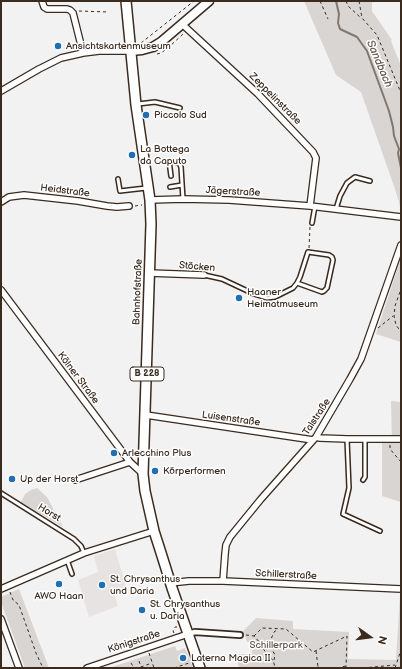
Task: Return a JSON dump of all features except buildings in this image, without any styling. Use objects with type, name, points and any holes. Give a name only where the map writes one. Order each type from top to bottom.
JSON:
[{"type":"main road","name":"Bahnhofstraße","points":[[126,1],[136,105],[150,202],[151,224],[143,474],[145,491],[154,531],[170,583]]},
{"type":"main road","points":[[130,51],[153,47],[209,1]]},
{"type":"main road","name":"B 228","points":[[170,583],[199,664]]},
{"type":"street","points":[[42,1],[44,7],[47,9],[67,9],[73,13],[83,52]]},
{"type":"street","name":"Zeppelinstraße","points":[[182,24],[258,94],[313,152],[316,158],[312,206]]},
{"type":"street","points":[[1,91],[61,58],[83,52],[130,51]]},
{"type":"street","name":"Heidstraße","points":[[1,202],[9,197],[24,195],[72,200],[107,206],[129,206]]},
{"type":"street","name":"Jägerstraße","points":[[150,202],[184,199],[229,200],[312,206],[401,217]]},
{"type":"street","name":"Talstraße","points":[[223,581],[224,554],[230,537],[315,439],[361,359],[401,245]]},
{"type":"street","name":"Stöcken","points":[[149,273],[204,275]]},
{"type":"street","name":"Kölner Straße","points":[[1,290],[130,462],[143,474]]},
{"type":"street","name":"Luisenstraße","points":[[146,415],[315,439],[399,439]]},
{"type":"street","points":[[74,480],[130,462]]},
{"type":"street","points":[[1,590],[84,553],[154,531]]},
{"type":"street","name":"Schillerstraße","points":[[170,583],[189,581],[223,581],[401,589]]},
{"type":"street","points":[[1,619],[20,668]]},
{"type":"street","points":[[188,634],[195,632],[240,635]]},
{"type":"street","name":"Königstraße","points":[[86,668],[188,634]]},
{"type":"lane","points":[[136,105],[155,102],[180,108]]},
{"type":"lane","points":[[171,176],[169,161],[179,163],[181,167],[184,199]]},
{"type":"lane","points":[[336,209],[340,196],[347,183],[355,177],[370,181]]},
{"type":"lane","points":[[118,179],[120,191],[148,187]]},
{"type":"lane","points":[[170,187],[182,185]]},
{"type":"lane","points":[[312,206],[312,223]]},
{"type":"lane","points":[[308,252],[329,255],[332,257],[333,260],[327,288],[324,291],[322,292],[297,283],[308,252]]},
{"type":"lane","name":"Stöcken","points":[[204,275],[222,279],[254,294],[267,298],[276,297],[293,288],[297,283]]},
{"type":"lane","points":[[347,439],[349,488],[342,514],[380,531]]},
{"type":"lane","points":[[363,480],[365,477],[365,439]]},
{"type":"lane","name":"Horst","points":[[1,493],[74,539],[81,546],[84,553]]},
{"type":"lane","points":[[67,560],[72,574]]},
{"type":"path","points":[[129,38],[134,38],[137,43],[140,43],[194,1]]},
{"type":"path","points":[[320,1],[328,20]]},
{"type":"path","points":[[346,1],[348,6],[362,18],[377,35],[401,93]]},
{"type":"path","points":[[359,1],[362,18]]},
{"type":"path","points":[[70,10],[108,12]]},
{"type":"path","points":[[129,206],[150,202]]},
{"type":"path","points":[[308,252],[309,228],[312,223]]},
{"type":"path","points":[[401,280],[401,289],[394,316],[396,325],[401,332]]},
{"type":"path","points":[[372,327],[377,329],[394,316]]},
{"type":"path","points":[[389,439],[390,449],[401,462]]},
{"type":"path","points":[[8,587],[13,600],[19,604],[36,653],[43,668]]},
{"type":"path","points":[[174,636],[173,631],[175,627],[178,626]]},
{"type":"path","points":[[254,636],[262,628],[278,630],[286,629],[313,652],[347,636],[346,667],[336,668]]},
{"type":"path","points":[[276,668],[274,667],[273,660],[275,655],[270,644],[274,632],[278,630]]},
{"type":"path","points":[[240,635],[254,636],[261,644],[268,657],[273,660]]},
{"type":"path","points":[[316,650],[317,667],[320,668]]},
{"type":"path","points":[[395,668],[401,650]]},
{"type":"path","points":[[150,657],[154,668]]},
{"type":"path","points":[[139,661],[141,667],[152,663]]},
{"type":"path","points":[[131,663],[134,668]]},
{"type":"path","points":[[174,668],[199,664]]},
{"type":"path","points":[[363,668],[395,665]]},
{"type":"shaded area","name":"St. Chrysanthus und Daria","points":[[115,549],[127,590],[114,594],[118,606],[89,617],[78,580],[98,572],[94,556]]},
{"type":"green space","points":[[304,1],[372,1],[372,11],[392,40],[391,41],[401,66],[401,210],[361,92],[336,75]]},
{"type":"green space","points":[[401,258],[401,342],[376,334]]},
{"type":"green space","points":[[391,401],[401,402],[401,502],[382,496],[382,442],[392,442]]},
{"type":"green space","points":[[37,488],[47,497],[63,527],[21,502],[25,494]]},
{"type":"green space","points":[[19,589],[49,668],[25,668],[1,602],[1,597]]},
{"type":"green space","name":"Schillerpark","points":[[400,595],[401,668],[240,668],[238,665],[238,654],[252,654],[251,642],[247,642],[243,631],[256,618],[293,621],[293,629],[349,632],[348,659],[396,660]]},
{"type":"green space","points":[[175,646],[177,651],[185,648],[193,668],[109,668]]},
{"type":"waterway","name":"Sandbach","points":[[336,1],[340,29],[357,37],[367,51],[389,111],[394,136],[399,149],[398,153],[401,168]]},
{"type":"place","name":"Ansichtskartenmuseum","points":[[58,46]]},
{"type":"place","name":"Piccolo Sud","points":[[146,115]]},
{"type":"place","name":"La Bottega da Caputo","points":[[132,155]]},
{"type":"place","name":"Haaner Heimatmuseum","points":[[239,298]]},
{"type":"place","name":"Arlecchino Plus","points":[[114,453]]},
{"type":"place","name":"Körperformen","points":[[155,471]]},
{"type":"place","name":"Up der Horst","points":[[12,479]]},
{"type":"place","name":"AWO Haan","points":[[59,584]]},
{"type":"place","name":"St. Chrysanthus und Daria","points":[[102,585]]},
{"type":"place","name":"St. Chrysanthus u. Daria","points":[[142,610]]},
{"type":"place","name":"Laterna Magica II","points":[[183,658]]}]
